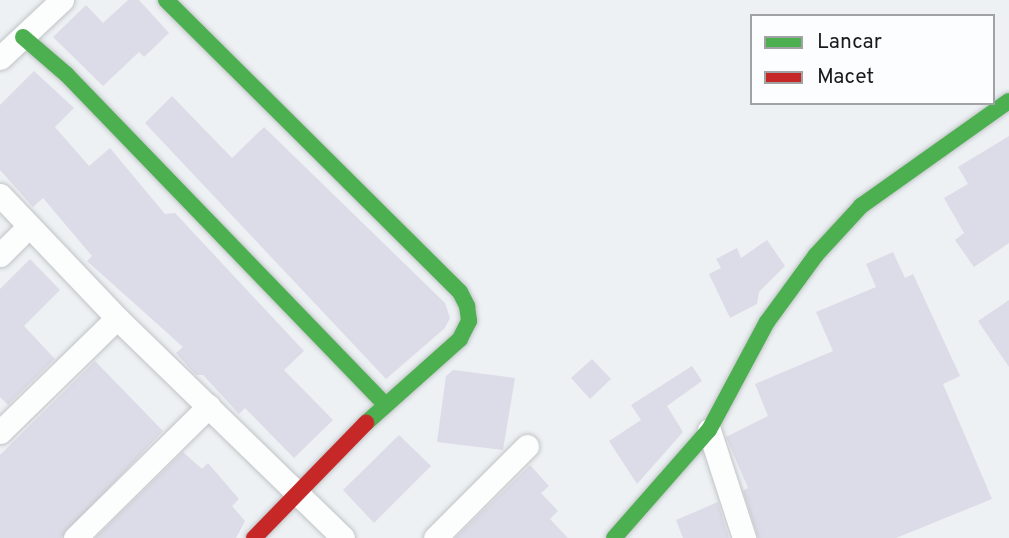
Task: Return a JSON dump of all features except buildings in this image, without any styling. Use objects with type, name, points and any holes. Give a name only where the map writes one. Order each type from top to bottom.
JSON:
[{"type":"street","points":[[0,58],[62,0]]},
{"type":"street","points":[[166,0],[464,299],[468,321],[460,339],[386,404],[254,538]]},
{"type":"street","points":[[23,37],[67,75],[386,404]]},
{"type":"street","points":[[614,538],[709,430],[767,322],[853,215],[1009,101]]},
{"type":"street","points":[[0,195],[117,318],[344,538]]},
{"type":"street","points":[[0,255],[29,226]]},
{"type":"street","points":[[0,432],[117,318]]},
{"type":"street","points":[[75,538],[209,406]]},
{"type":"street","points":[[709,430],[744,538]]},
{"type":"street","points":[[435,538],[527,446]]},
{"type":"traffic: fast","points":[[166,0],[460,292],[467,306],[469,321],[460,339],[366,423]]},
{"type":"traffic: fast","points":[[23,37],[67,75],[385,404]]},
{"type":"traffic: fast","points":[[614,538],[709,430],[767,322],[816,255],[861,206],[1009,101]]},
{"type":"traffic: jam","points":[[254,538],[366,423]]}]
